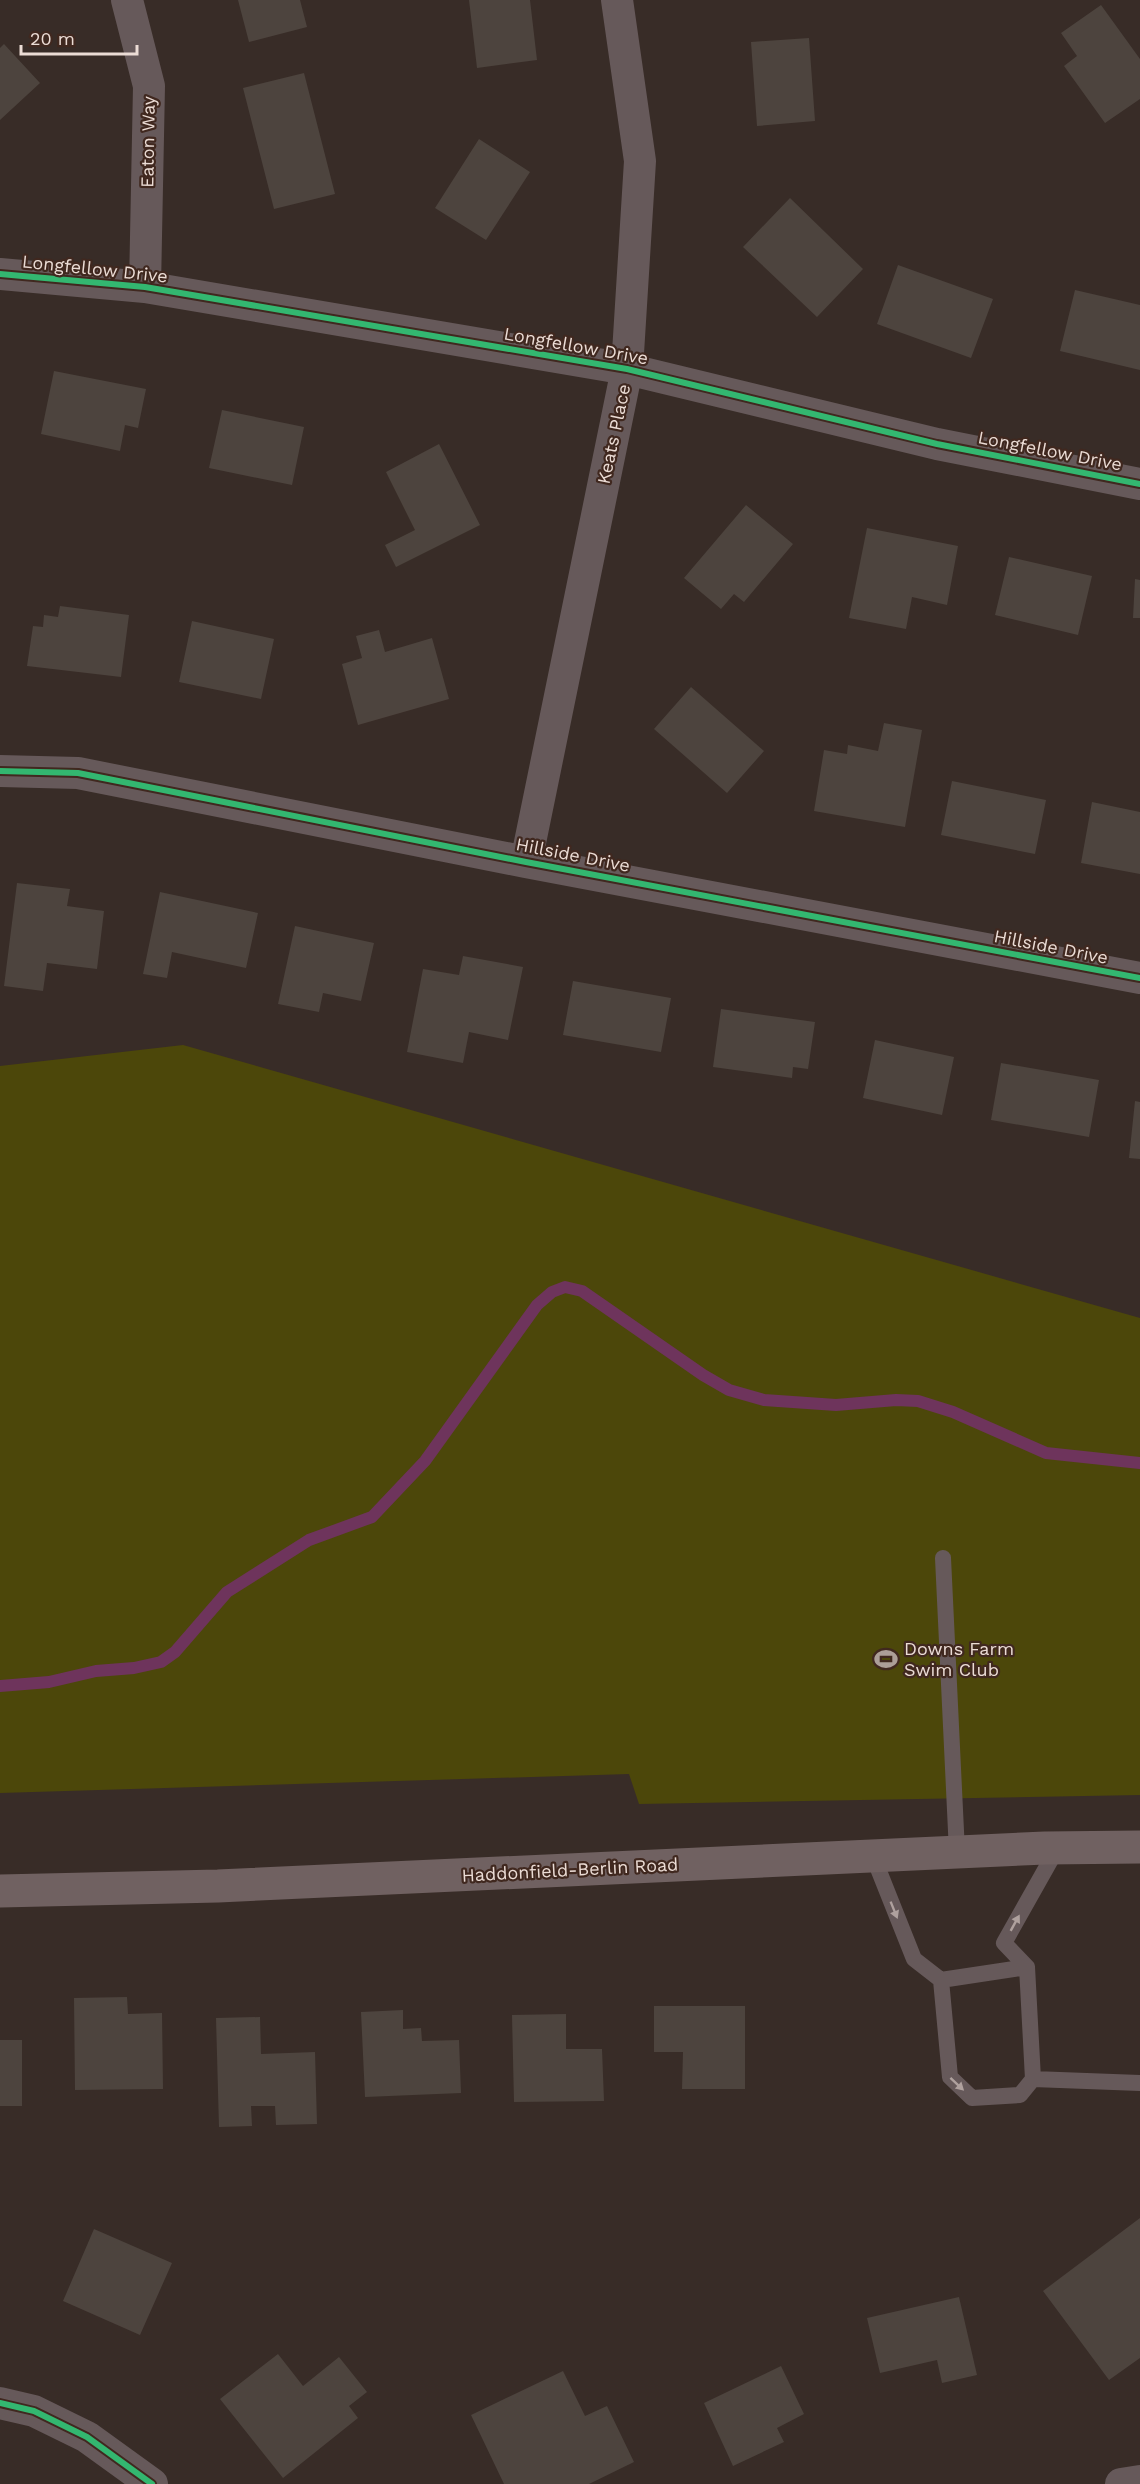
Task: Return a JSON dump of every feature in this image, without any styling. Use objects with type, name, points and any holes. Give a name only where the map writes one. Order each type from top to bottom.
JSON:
[{"type":"main road","name":"Haddonfield-Berlin Road","points":[[0,1891],[219,1886],[957,1852],[1140,1847]]},
{"type":"street","name":"Eaton Way","points":[[127,0],[149,86],[145,287]]},
{"type":"street","name":"Keats Place","points":[[526,861],[627,369],[640,161],[617,0]]},
{"type":"street","name":"Longfellow Drive","points":[[0,274],[145,287],[627,369],[938,444],[1140,483]]},
{"type":"street","name":"Hillside Drive","points":[[0,771],[78,773],[1140,978]]},
{"type":"street","points":[[0,2403],[34,2411],[87,2437],[152,2484]]},
{"type":"street","points":[[1121,2484],[1140,2481]]},
{"type":"lane","points":[[943,1558],[957,1852]]},
{"type":"lane","points":[[942,1980],[950,2077],[972,2098],[1020,2095],[1033,2079],[1027,1967],[1004,1944],[1058,1848]]},
{"type":"lane","points":[[873,1856],[914,1959],[942,1980],[1027,1967]]},
{"type":"lane","points":[[1033,2079],[1140,2083]]},
{"type":"shaded area","points":[[183,1045],[1140,1318],[1140,1795],[639,1804],[629,1774],[0,1793],[0,1066]]},
{"type":"building","points":[[238,0],[300,0],[307,27],[249,42]]},
{"type":"building","points":[[469,0],[530,0],[537,60],[477,68]]},
{"type":"building","points":[[1101,5],[1140,59],[1140,99],[1105,123],[1064,66],[1077,56],[1061,33]]},
{"type":"building","points":[[809,38],[815,121],[757,126],[751,42]]},
{"type":"building","points":[[4,44],[40,83],[0,120],[0,48]]},
{"type":"building","points":[[304,73],[335,194],[274,209],[243,88]]},
{"type":"building","points":[[479,139],[530,172],[486,240],[435,208]]},
{"type":"building","points":[[790,198],[863,269],[817,317],[743,247]]},
{"type":"building","points":[[898,265],[993,299],[971,358],[877,324]]},
{"type":"building","points":[[1075,290],[1140,305],[1140,370],[1060,351]]},
{"type":"building","points":[[54,371],[146,389],[138,428],[125,425],[120,451],[41,434]]},
{"type":"building","points":[[222,410],[304,427],[292,485],[209,468]]},
{"type":"building","points":[[439,444],[480,525],[396,567],[385,545],[415,530],[386,472]]},
{"type":"building","points":[[746,505],[793,544],[744,602],[734,594],[721,609],[684,578]]},
{"type":"building","points":[[867,528],[958,546],[947,605],[912,597],[906,629],[849,618]]},
{"type":"building","points":[[1009,557],[1092,576],[1078,635],[995,615]]},
{"type":"building","points":[[1135,579],[1140,580],[1140,618],[1133,618]]},
{"type":"building","points":[[60,606],[129,615],[121,677],[27,666],[33,626],[43,627],[44,615],[58,617]]},
{"type":"building","points":[[192,621],[274,639],[261,699],[179,682]]},
{"type":"building","points":[[379,630],[385,652],[432,638],[449,699],[358,725],[342,664],[362,658],[356,636]]},
{"type":"building","points":[[691,687],[764,751],[727,793],[654,729]]},
{"type":"building","points":[[884,723],[922,730],[905,827],[814,811],[824,750],[847,754],[848,745],[878,751]]},
{"type":"building","points":[[952,781],[1046,800],[1035,854],[941,835]]},
{"type":"building","points":[[1092,802],[1140,812],[1140,874],[1081,863]]},
{"type":"building","points":[[17,883],[70,889],[67,906],[104,911],[97,969],[47,963],[43,991],[4,986]]},
{"type":"building","points":[[160,892],[258,913],[246,968],[172,952],[167,978],[143,974]]},
{"type":"building","points":[[295,926],[374,943],[361,1001],[323,993],[319,1012],[278,1004]]},
{"type":"building","points":[[463,956],[523,967],[508,1040],[469,1032],[463,1063],[407,1052],[423,969],[459,975]]},
{"type":"building","points":[[573,981],[671,998],[661,1052],[563,1035]]},
{"type":"building","points":[[721,1009],[815,1022],[808,1069],[793,1067],[792,1078],[713,1067]]},
{"type":"building","points":[[875,1040],[954,1057],[942,1115],[863,1098]]},
{"type":"building","points":[[1001,1063],[1099,1080],[1089,1137],[991,1120]]},
{"type":"building","points":[[1135,1101],[1140,1102],[1140,1159],[1129,1158]]},
{"type":"building","points":[[127,1997],[128,2014],[162,2013],[163,2089],[75,2090],[74,1998]]},
{"type":"building","points":[[654,2006],[745,2006],[745,2089],[682,2089],[683,2052],[654,2052]]},
{"type":"building","points":[[403,2010],[403,2029],[421,2028],[422,2041],[459,2040],[461,2093],[365,2097],[361,2012]]},
{"type":"building","points":[[566,2014],[566,2049],[602,2049],[604,2101],[514,2102],[512,2015]]},
{"type":"building","points":[[260,2017],[261,2054],[315,2052],[317,2124],[276,2125],[275,2106],[251,2106],[252,2126],[219,2127],[216,2018]]},
{"type":"building","points":[[0,2040],[22,2040],[22,2106],[0,2106]]},
{"type":"building","points":[[1140,2218],[1140,2358],[1109,2380],[1043,2291]]},
{"type":"building","points":[[94,2229],[172,2263],[140,2335],[63,2301]]},
{"type":"building","points":[[959,2297],[977,2375],[942,2383],[937,2360],[880,2373],[867,2318]]},
{"type":"building","points":[[278,2354],[303,2386],[339,2357],[367,2392],[349,2406],[358,2418],[283,2478],[220,2399]]},
{"type":"building","points":[[781,2366],[804,2414],[777,2428],[784,2442],[733,2466],[704,2403]]},
{"type":"building","points":[[563,2371],[585,2416],[607,2406],[634,2462],[589,2484],[504,2484],[471,2415]]},
{"type":"waterway","points":[[0,1686],[49,1682],[96,1671],[134,1668],[161,1662],[175,1652],[227,1592],[309,1540],[372,1517],[425,1461],[537,1305],[552,1292],[565,1287],[582,1291],[703,1375],[729,1390],[764,1400],[836,1405],[896,1400],[918,1401],[953,1412],[1046,1453],[1140,1463]]},
{"type":"cycle path","points":[[0,274],[145,287],[627,369],[937,444],[1140,484]]},
{"type":"cycle path","points":[[0,771],[78,773],[526,862],[1140,978]]},
{"type":"cycle path","points":[[0,2403],[34,2411],[87,2437],[152,2484]]},
{"type":"place","name":"Downs Farm Swim Club","points":[[886,1659]]}]
